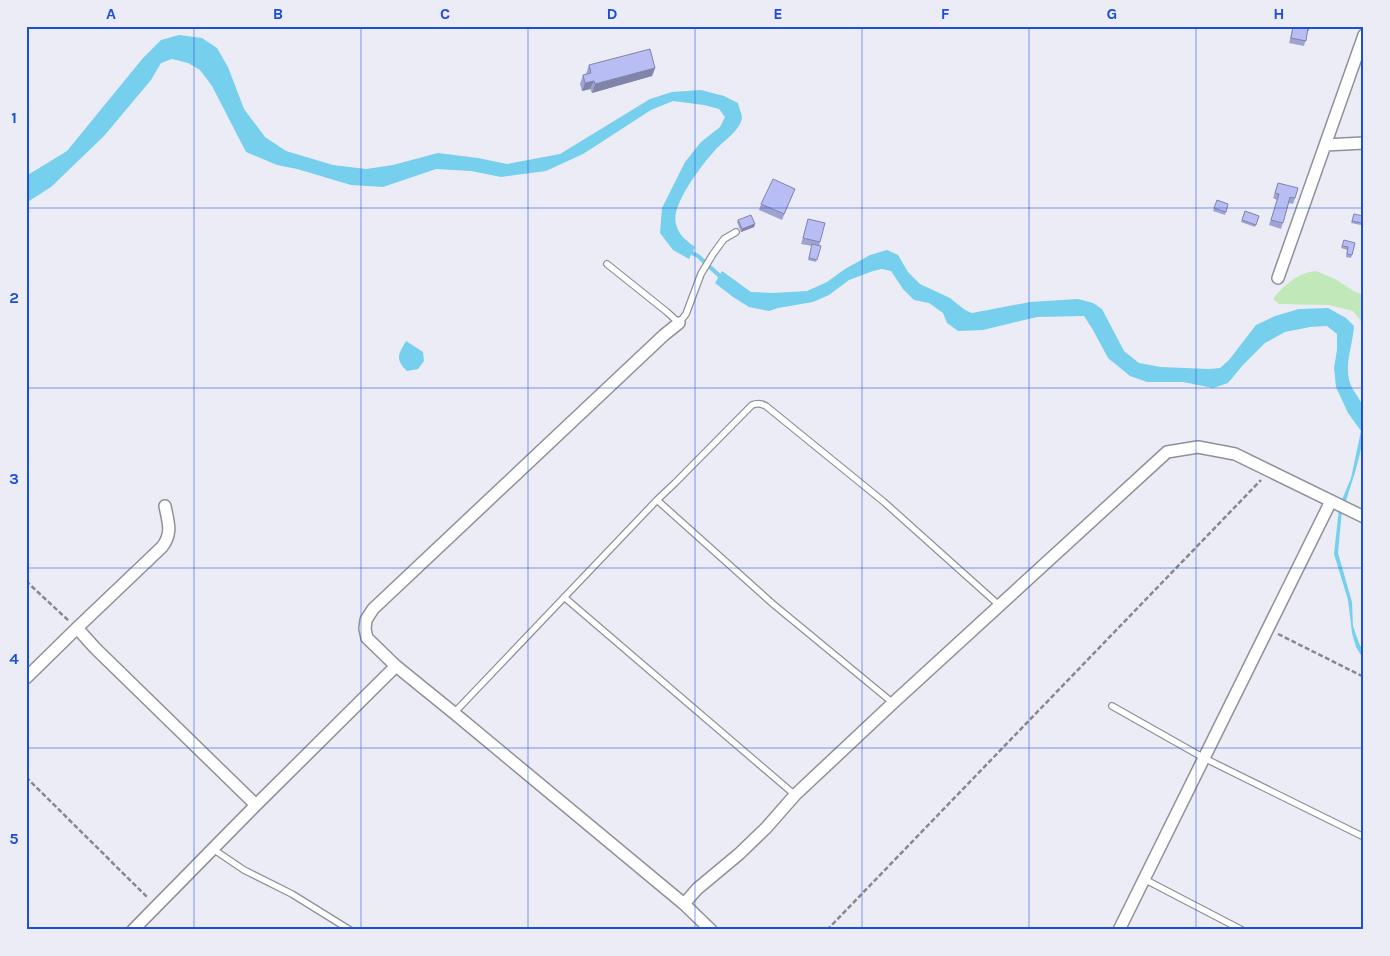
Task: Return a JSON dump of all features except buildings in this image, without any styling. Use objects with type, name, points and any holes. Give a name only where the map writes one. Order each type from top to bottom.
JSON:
[{"type":"street","points":[[1278,278],[1364,35]]},
{"type":"street","points":[[1325,145],[1364,143]]},
{"type":"street","points":[[679,323],[372,609],[366,620],[365,629],[367,638],[396,666],[684,904],[711,930]]},
{"type":"street","points":[[684,904],[697,888],[739,854],[766,828],[795,794],[892,703],[1167,452],[1198,447],[1235,454],[1364,517]]},
{"type":"street","points":[[1119,930],[1268,628],[1338,504]]},
{"type":"street","points":[[26,678],[165,543],[168,539],[169,529],[165,506]]},
{"type":"street","points":[[77,628],[95,648],[256,805]]},
{"type":"street","points":[[133,930],[396,666]]},
{"type":"lane","points":[[607,264],[679,323],[686,314],[701,274],[713,254],[724,239],[736,232]]},
{"type":"lane","points":[[454,713],[657,500],[755,403],[763,404],[884,502],[1000,606]]},
{"type":"lane","points":[[657,500],[773,604],[892,703]]},
{"type":"lane","points":[[564,597],[795,794]]},
{"type":"lane","points":[[1112,706],[1204,758],[1364,837]]},
{"type":"lane","points":[[213,849],[244,870],[292,894],[350,930]]},
{"type":"lane","points":[[1144,879],[1242,930]]},
{"type":"path","points":[[827,930],[1271,470]]},
{"type":"path","points":[[26,581],[77,628]]},
{"type":"path","points":[[1268,628],[1364,677]]},
{"type":"path","points":[[26,776],[156,906]]},
{"type":"green space","points":[[1316,271],[1335,279],[1355,292],[1364,294],[1364,325],[1353,311],[1329,305],[1279,304],[1273,299],[1292,280]]},
{"type":"water","points":[[179,35],[202,38],[217,48],[228,67],[244,109],[265,137],[286,151],[333,165],[366,169],[393,165],[438,153],[507,164],[560,154],[650,99],[672,92],[701,90],[724,96],[738,103],[742,118],[735,131],[704,163],[689,184],[678,206],[676,216],[677,228],[683,237],[695,247],[689,259],[673,250],[660,233],[662,208],[685,162],[701,142],[720,127],[725,117],[719,109],[673,101],[651,110],[583,154],[546,171],[501,177],[471,171],[436,169],[383,187],[351,185],[277,165],[246,152],[212,86],[200,70],[188,63],[172,59],[161,63],[151,80],[104,136],[51,187],[26,203],[26,176],[67,151],[143,58],[161,40]]},
{"type":"water","points":[[887,250],[898,255],[908,272],[920,284],[950,298],[972,313],[1030,302],[1078,299],[1093,303],[1102,309],[1124,351],[1139,363],[1161,367],[1220,368],[1229,360],[1256,325],[1275,316],[1299,309],[1328,308],[1346,318],[1354,326],[1348,372],[1350,383],[1364,411],[1364,430],[1360,452],[1345,504],[1341,502],[1351,478],[1361,431],[1348,413],[1336,387],[1334,368],[1337,334],[1327,326],[1285,332],[1265,343],[1228,383],[1213,388],[1183,382],[1147,382],[1130,376],[1108,358],[1084,316],[1037,317],[983,330],[958,331],[947,323],[943,313],[929,303],[914,300],[903,289],[891,271],[882,269],[849,280],[829,295],[813,302],[769,311],[749,307],[715,283],[722,271],[751,292],[807,291],[827,282],[870,255]]},
{"type":"water","points":[[406,341],[423,352],[424,361],[418,369],[407,371],[399,360]]},
{"type":"water","points":[[1339,509],[1342,510],[1338,553],[1352,602],[1353,626],[1364,653],[1364,660],[1356,647],[1352,633],[1348,600],[1334,554]]},
{"type":"waterway","points":[[688,251],[698,256],[723,279]]}]
